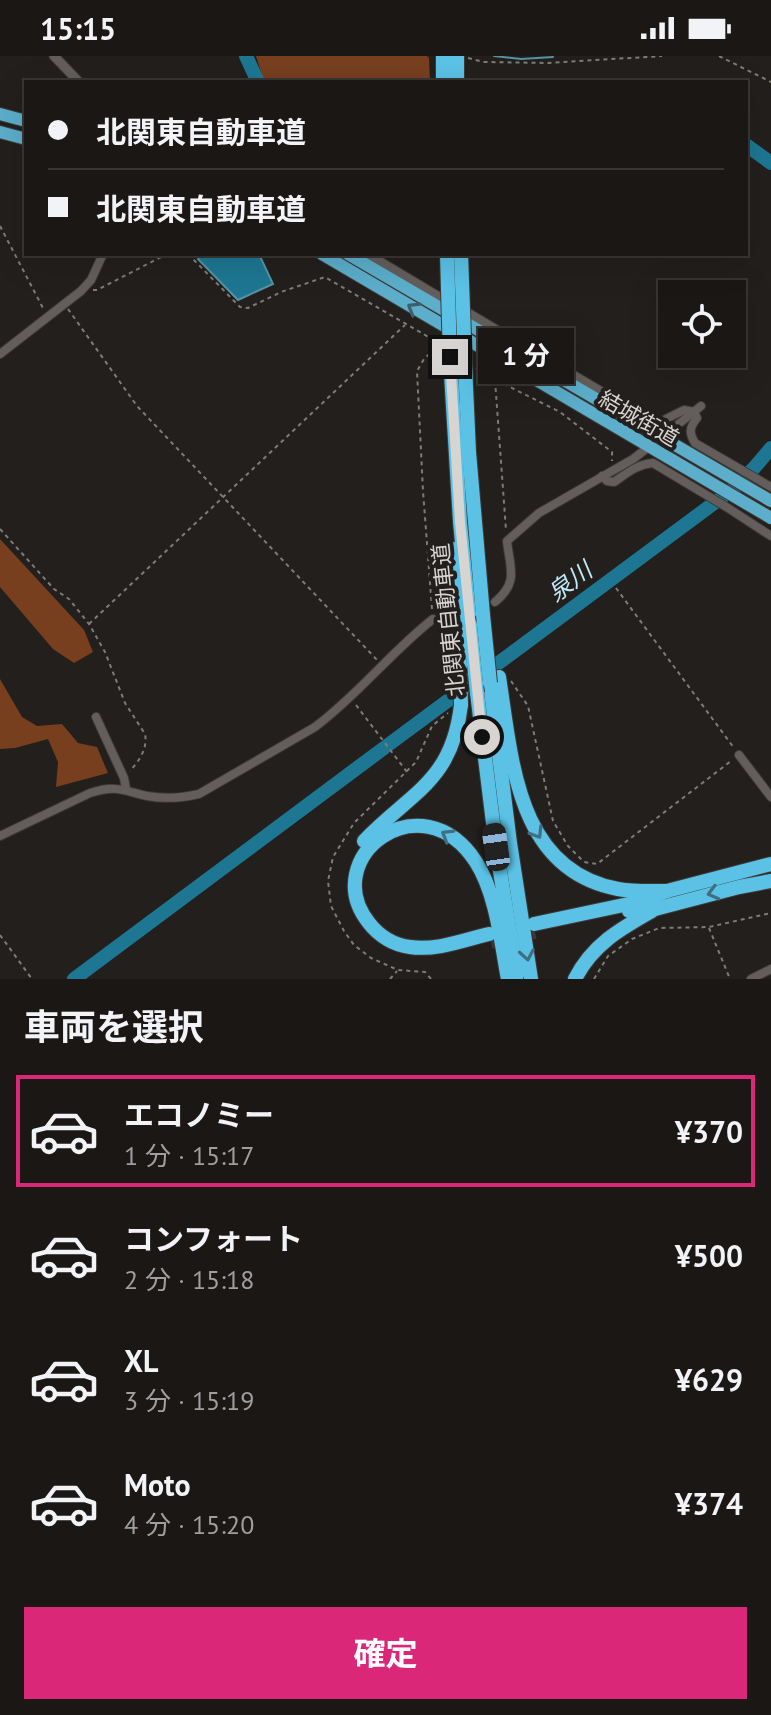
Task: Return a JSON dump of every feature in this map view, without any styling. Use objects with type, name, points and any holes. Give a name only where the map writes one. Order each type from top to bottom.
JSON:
[{"type":"highway","points":[[443,56],[443,80]]},
{"type":"highway","points":[[457,56],[457,80]]},
{"type":"highway","points":[[0,114],[24,120]]},
{"type":"highway","points":[[0,132],[24,138]]},
{"type":"highway","name":"結城街道","points":[[325,256],[771,518]]},
{"type":"highway","name":"結城街道","points":[[351,256],[661,438],[756,485],[771,501]]},
{"type":"highway","name":"北関東自動車道","points":[[447,256],[451,392],[460,522],[461,627],[477,693],[496,847],[518,979]]},
{"type":"highway","name":"北関東自動車道","points":[[461,256],[474,509],[489,609],[510,843],[531,979]]},
{"type":"highway","points":[[461,627],[461,705],[454,741],[437,772],[358,850],[348,878],[349,898],[362,928],[377,942],[395,952],[432,955],[490,938],[419,948],[398,944],[377,932],[364,916],[356,896],[357,874],[365,854],[379,839],[404,826],[414,825],[435,828],[453,837],[476,862],[492,899],[508,979]]},
{"type":"highway","points":[[494,680],[517,783],[529,820],[542,842],[574,872],[595,883],[633,891],[667,891]]},
{"type":"highway","points":[[771,864],[534,928],[633,910],[655,909],[771,881]]},
{"type":"highway","points":[[575,979],[600,945],[624,926],[655,909]]},
{"type":"street","points":[[55,57],[77,80]]},
{"type":"street","points":[[0,354],[81,291],[91,280],[102,256]]},
{"type":"street","points":[[371,256],[650,420],[662,421],[684,410],[698,409]]},
{"type":"street","points":[[489,609],[506,593],[512,582],[507,541],[539,513],[649,447],[698,409]]},
{"type":"street","points":[[698,409],[690,434],[695,443],[732,472]]},
{"type":"street","points":[[602,476],[614,482],[637,467],[653,463],[771,536]]},
{"type":"street","points":[[756,485],[771,487]]},
{"type":"street","points":[[0,836],[104,789],[126,789],[166,798],[199,794],[315,727],[433,619],[461,627]]},
{"type":"street","points":[[96,717],[126,789]]},
{"type":"street","points":[[739,755],[771,797]]},
{"type":"street","points":[[751,979],[771,969]]},
{"type":"path","points":[[465,56],[484,62],[548,63],[662,56]]},
{"type":"path","points":[[719,56],[771,82]]},
{"type":"path","points":[[0,226],[47,317]]},
{"type":"path","points":[[81,291],[97,290],[163,256]]},
{"type":"path","points":[[190,256],[240,307],[248,308],[281,292],[325,277],[440,344],[424,359],[417,371],[433,619]]},
{"type":"path","points":[[65,304],[137,406],[382,665]]},
{"type":"path","points":[[89,624],[406,324]]},
{"type":"path","points":[[507,541],[494,379],[560,412],[612,452],[612,461],[597,470],[602,476]]},
{"type":"path","points":[[0,529],[54,589],[69,599],[89,624],[105,652],[125,703],[146,739],[138,762],[124,778]]},
{"type":"path","points":[[616,588],[739,755]]},
{"type":"path","points":[[351,697],[407,772]]},
{"type":"path","points":[[594,979],[608,956],[632,939],[659,928],[709,927],[771,913]]},
{"type":"path","points":[[709,927],[730,979]]},
{"type":"path","points":[[0,935],[32,979]]},
{"type":"path","points":[[390,979],[398,970]]},
{"type":"shaded area","points":[[256,56],[429,58],[430,80],[263,80]]},
{"type":"shaded area","points":[[0,539],[84,630],[93,652],[74,663],[53,649],[0,587]]},
{"type":"shaded area","points":[[0,679],[22,717],[37,726],[62,724],[78,743],[97,747],[108,773],[56,787],[58,762],[48,739],[0,749]]},
{"type":"water","points":[[200,256],[260,256],[273,284],[238,300],[198,259]]},
{"type":"waterway","points":[[246,56],[257,80]]},
{"type":"waterway","points":[[494,56],[521,59],[553,57]]},
{"type":"waterway","points":[[748,146],[771,163]]},
{"type":"waterway","name":"泉川","points":[[388,745],[733,489],[771,448]]},
{"type":"waterway","name":"泉川","points":[[74,979],[384,748]]},
{"type":"tunnel","points":[[491,942],[535,932]]},
{"type":"route","points":[[450,357],[460,522],[482,737]]}]
